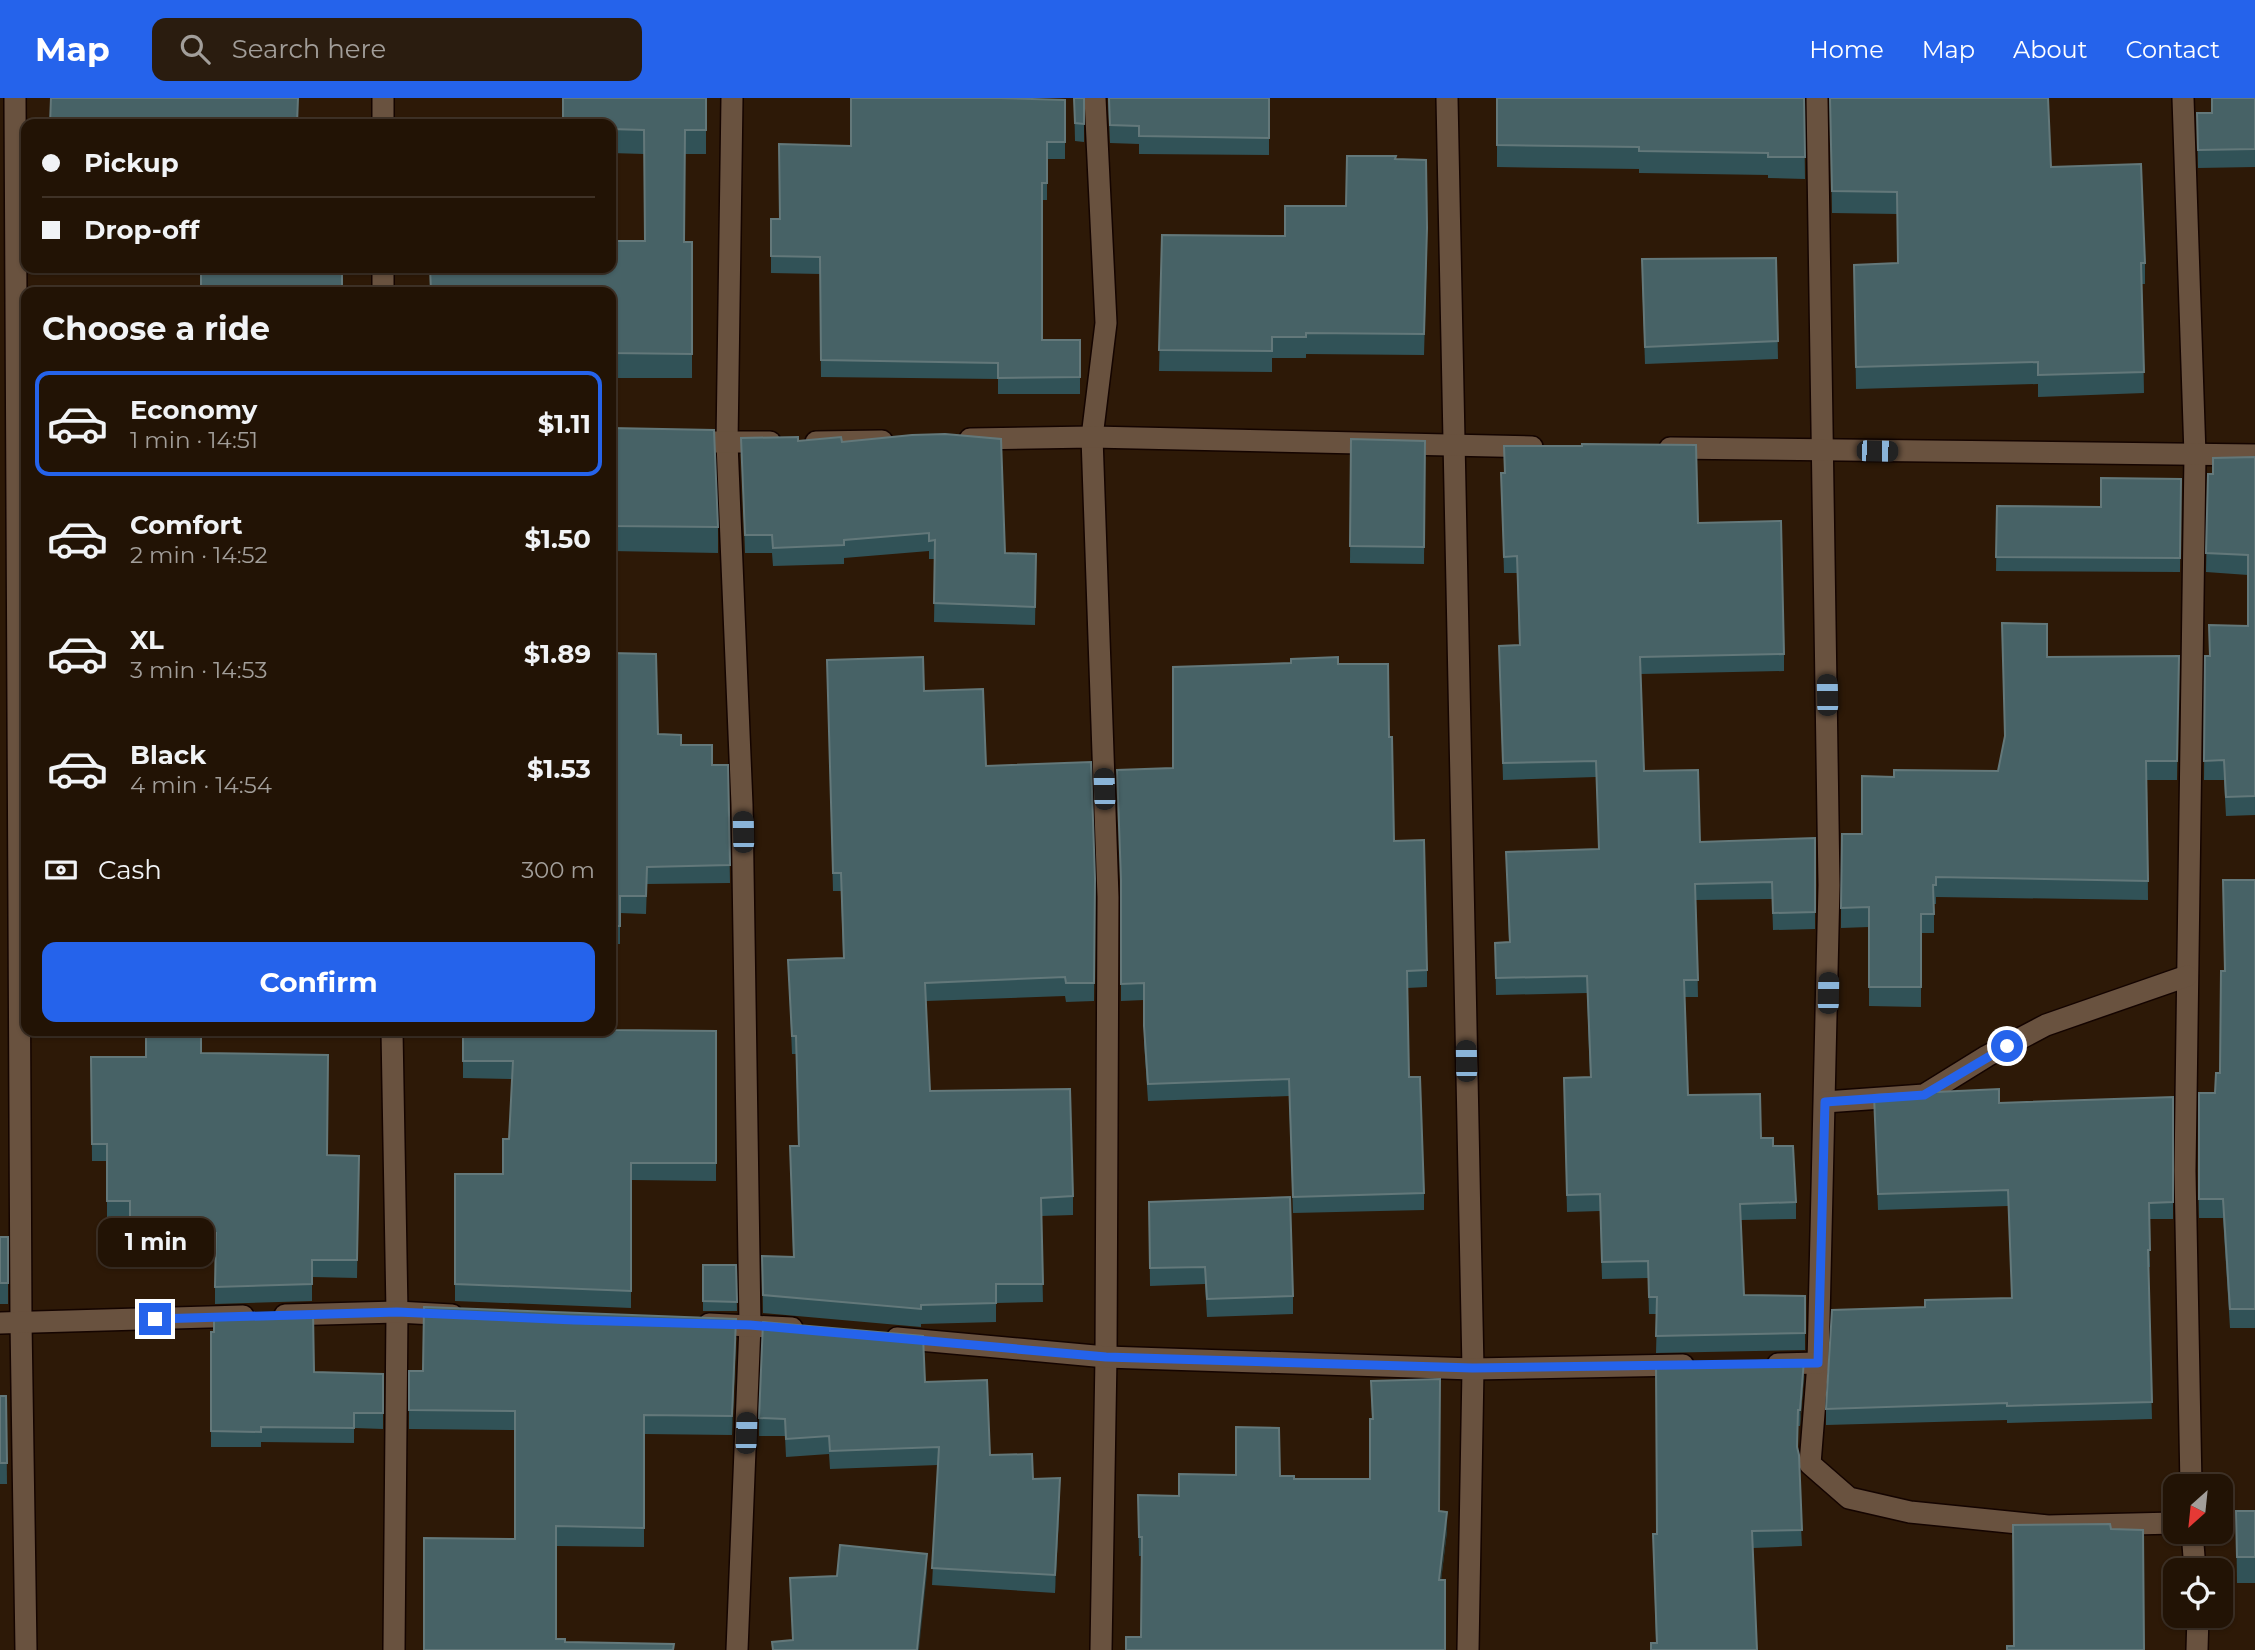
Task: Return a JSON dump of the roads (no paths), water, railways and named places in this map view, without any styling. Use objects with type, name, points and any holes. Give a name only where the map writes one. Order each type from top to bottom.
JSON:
[{"type":"street","points":[[15,98],[11,1322],[26,1650]]},
{"type":"street","points":[[383,98],[383,119]]},
{"type":"street","points":[[732,98],[727,443],[742,805],[750,1325],[737,1650]]},
{"type":"street","points":[[1095,98],[1106,323],[1092,437],[1108,897],[1106,1357],[1101,1650]]},
{"type":"street","points":[[1447,98],[1452,446],[1473,1368],[1468,1650]]},
{"type":"street","points":[[1816,98],[1824,450],[1829,885],[1818,1363],[1810,1464],[1849,1498],[1910,1512],[2048,1526],[2163,1523]]},
{"type":"street","points":[[2183,98],[2194,455],[2185,1171],[2190,1474]]},
{"type":"street","points":[[956,439],[1092,437],[1549,447]]},
{"type":"street","points":[[662,442],[902,440]]},
{"type":"street","points":[[1645,448],[2255,456]]},
{"type":"street","points":[[1825,1102],[1924,1095],[1987,1056],[2046,1026],[2187,976]]},
{"type":"street","points":[[393,1036],[397,1312],[394,1650]]},
{"type":"street","points":[[11,1322],[397,1312],[478,1316]]},
{"type":"street","points":[[682,1323],[818,1331]]},
{"type":"street","points":[[873,1336],[1106,1357],[1473,1368],[1707,1365]]},
{"type":"street","points":[[1762,1364],[1818,1363]]},
{"type":"street","points":[[2197,1650],[2198,1628]]}]
